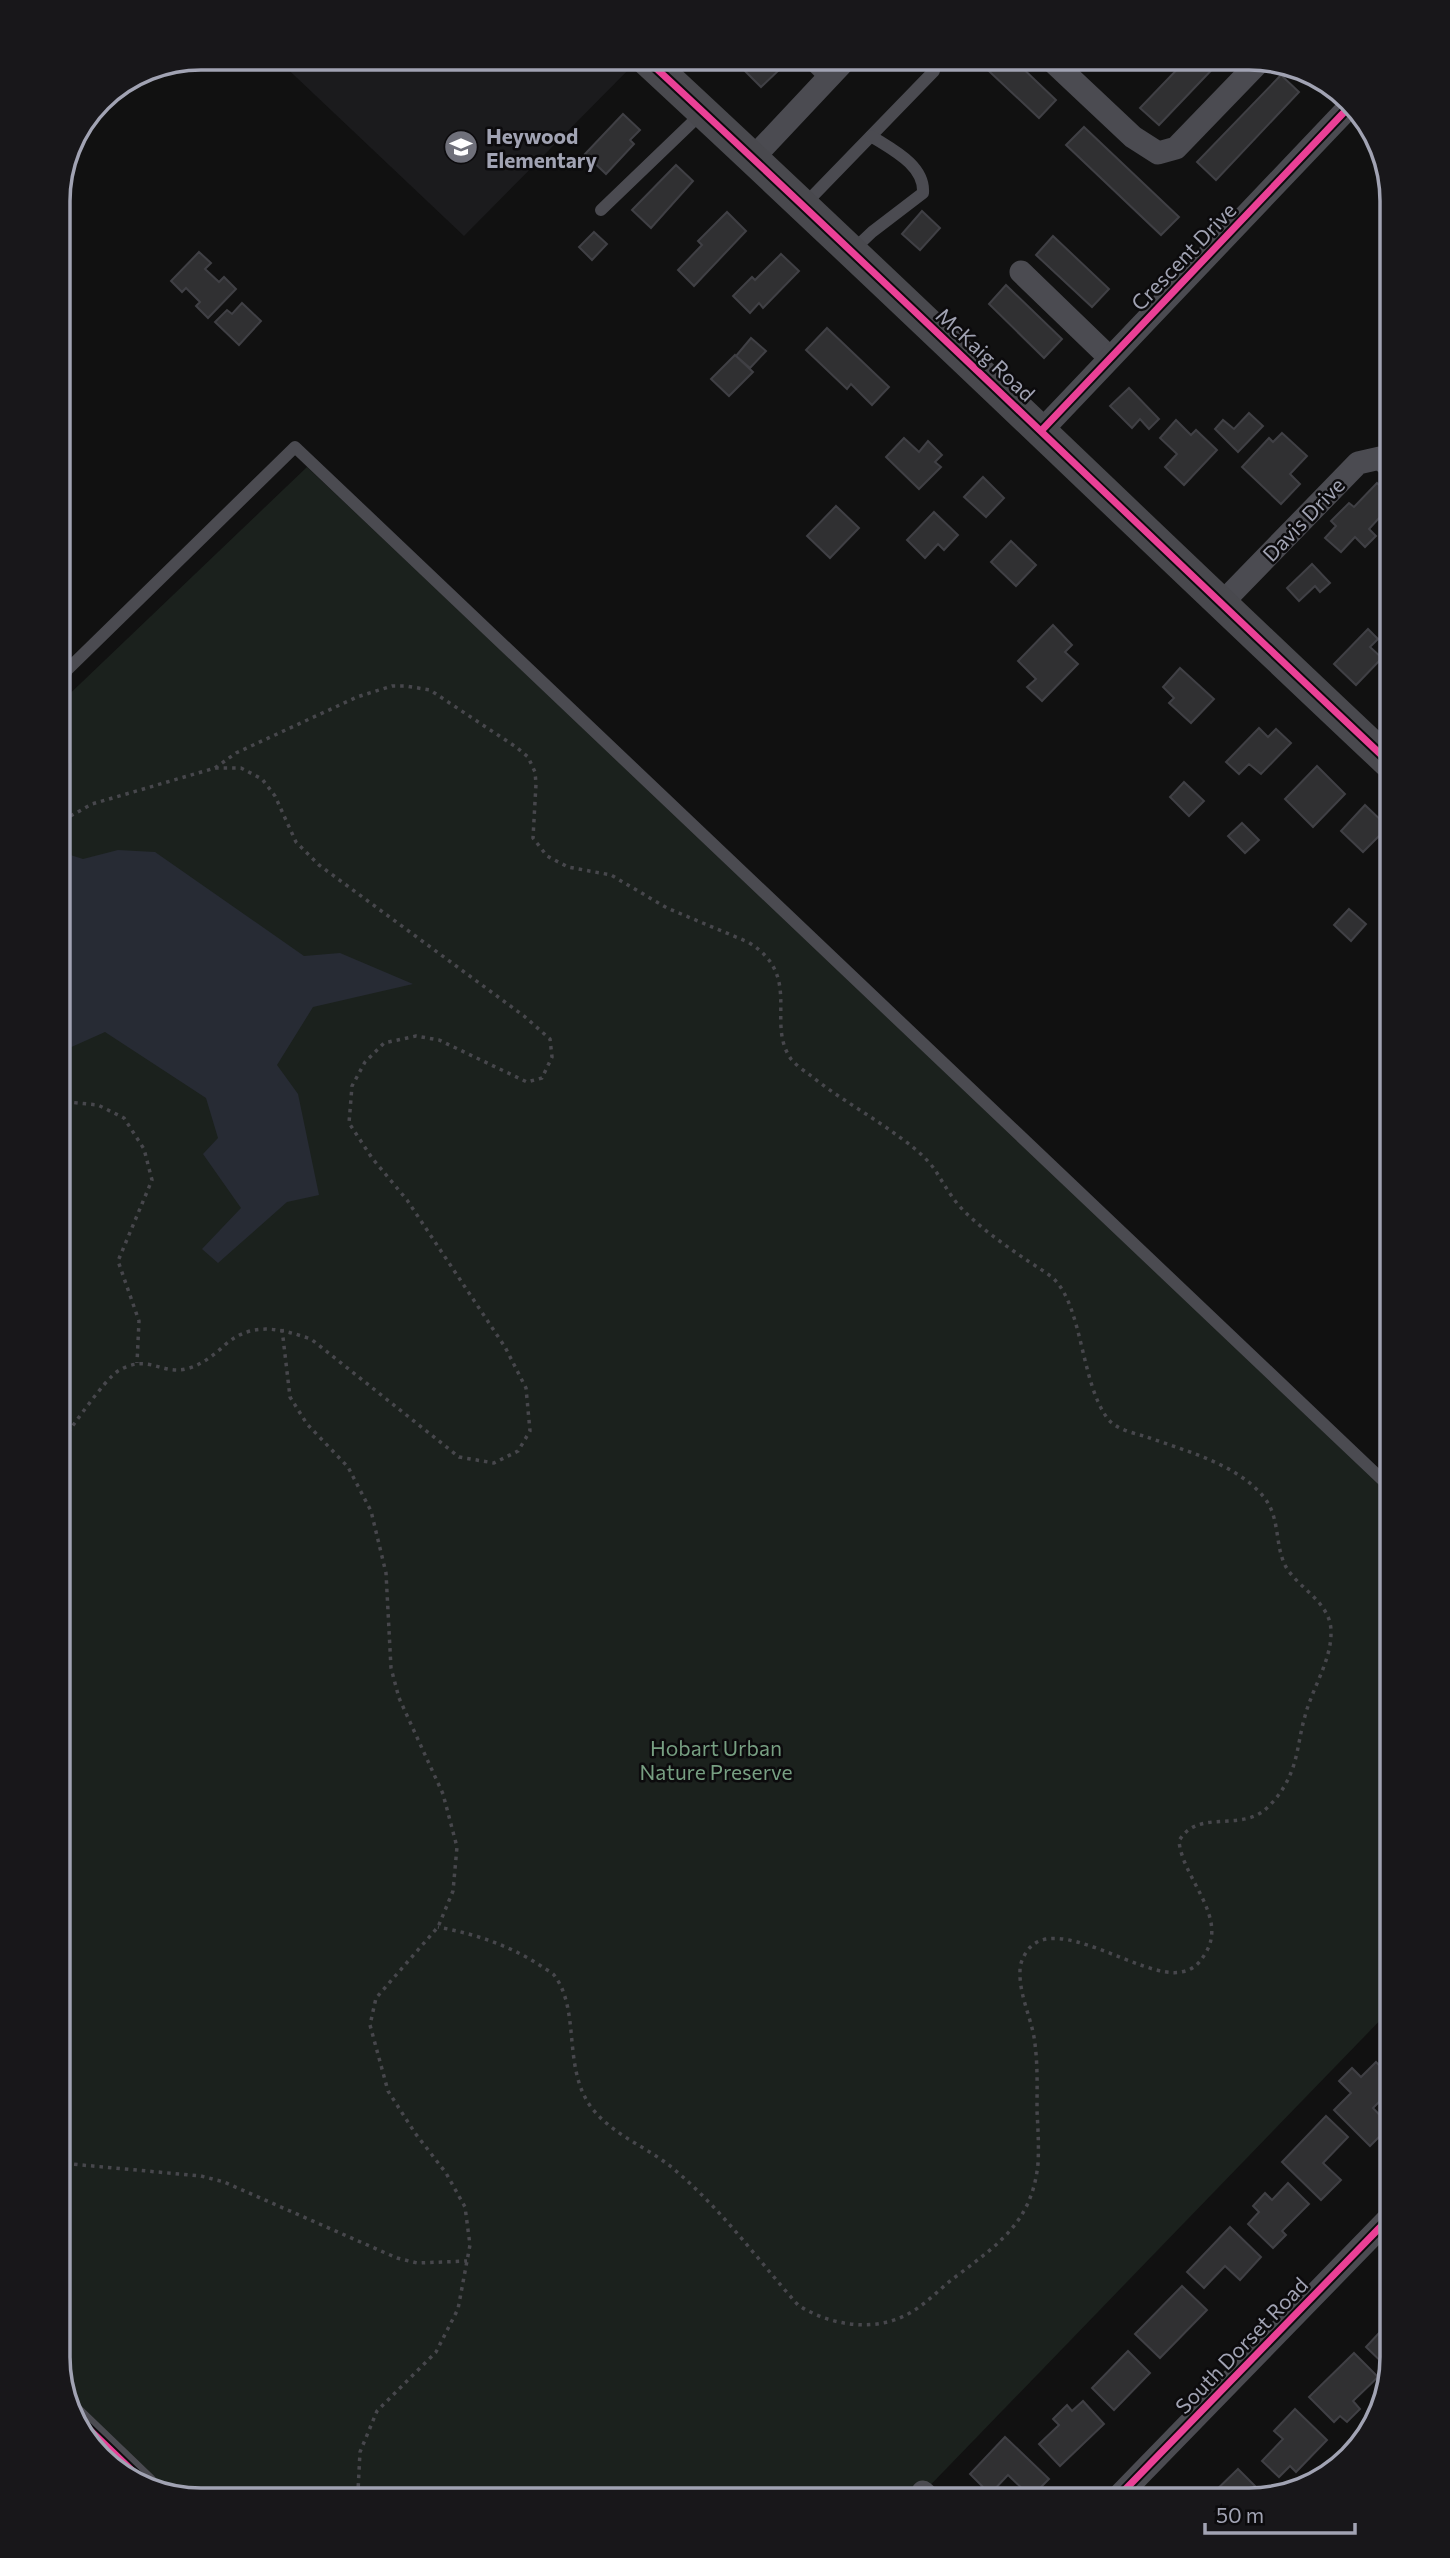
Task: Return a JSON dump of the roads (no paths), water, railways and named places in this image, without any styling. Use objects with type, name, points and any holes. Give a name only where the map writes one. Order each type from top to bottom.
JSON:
[{"type":"street","name":"McKaig Road","points":[[658,70],[1042,430],[1380,754]]},
{"type":"street","points":[[825,70],[830,75]]},
{"type":"street","points":[[753,158],[835,70]]},
{"type":"street","points":[[1062,70],[1133,137],[1158,153],[1176,148],[1251,70]]},
{"type":"street","name":"Crescent Drive","points":[[1042,430],[1344,112]]},
{"type":"street","points":[[1021,272],[1110,358]]},
{"type":"street","name":"Davis Drive","points":[[1221,604],[1358,463],[1380,458]]},
{"type":"street","name":"South Dorset Road","points":[[1127,2488],[1380,2227]]},
{"type":"street","points":[[102,2441],[122,2461]]},
{"type":"lane","points":[[804,206],[933,70]]},
{"type":"lane","points":[[601,210],[703,112]]},
{"type":"lane","points":[[852,251],[923,192],[920,174],[897,152],[871,136]]},
{"type":"lane","points":[[70,667],[295,447],[1380,1478]]},
{"type":"place","name":"Heywood Elementary","points":[[461,147]]},
{"type":"park label","name":"Hobart Urban Nature Preserve","points":[[716,1759]]}]
